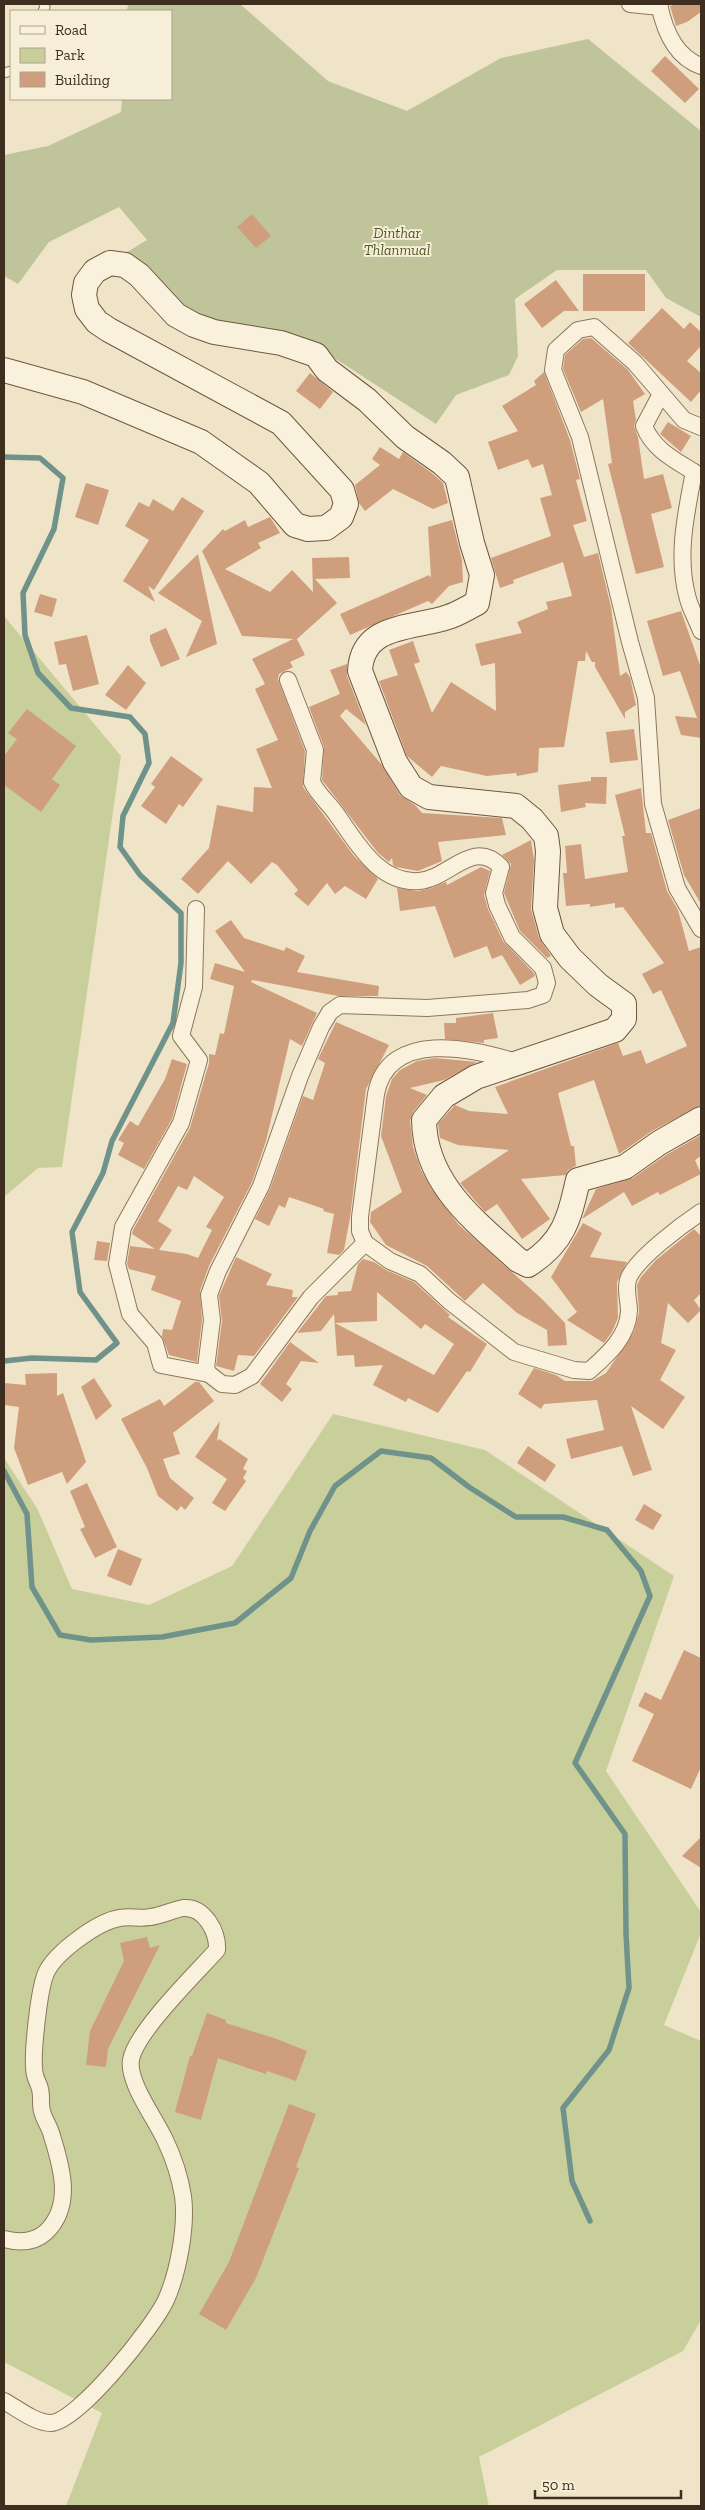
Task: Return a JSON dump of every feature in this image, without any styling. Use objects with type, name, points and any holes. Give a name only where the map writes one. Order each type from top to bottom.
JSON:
[{"type":"street","points":[[630,4],[660,5],[664,23],[674,47],[694,64],[701,66]]},
{"type":"street","points":[[4,370],[83,392],[201,442],[259,483],[295,525],[318,530],[334,523],[344,511],[346,504],[342,490],[281,423],[109,330],[98,322],[87,309],[84,295],[86,283],[95,271],[110,263],[125,265],[139,275],[176,315],[194,325],[214,332],[281,343],[316,355],[327,370],[367,400],[404,437],[442,463],[457,477],[472,543],[482,575],[476,603],[449,617],[380,635],[368,645],[361,658],[360,671],[395,762],[411,787],[429,797],[516,806],[532,819],[546,836],[548,860],[545,908],[552,934],[570,958],[598,985],[624,1004],[624,1019],[615,1030],[476,1077],[444,1096],[424,1120],[430,1156],[449,1193],[518,1260],[528,1265],[544,1254],[556,1242],[568,1220],[578,1180],[625,1167],[659,1143],[701,1119]]},
{"type":"street","points":[[701,427],[684,420],[635,363],[594,327],[578,330],[556,350],[553,370],[580,437],[630,642],[646,698],[653,804],[676,888],[701,929]]},
{"type":"street","points":[[661,394],[644,426],[649,438],[663,453],[694,472],[685,518],[682,567],[688,599],[701,631]]},
{"type":"street","points":[[288,680],[315,750],[312,782],[366,855],[384,872],[409,881],[436,878],[466,859],[475,857],[491,858],[501,867],[494,893],[501,916],[512,938],[543,968],[546,976],[546,990],[538,998],[506,1003],[427,1008],[347,1005],[336,1007],[330,1012],[321,1027],[300,1076],[261,1186],[218,1271],[209,1295],[212,1320],[206,1368],[209,1374],[222,1384],[235,1385],[252,1376],[311,1297],[365,1243]]},
{"type":"street","points":[[196,909],[194,987],[181,1036],[199,1060],[181,1123],[123,1227],[117,1264],[130,1314],[155,1343],[161,1365],[209,1374]]},
{"type":"street","points":[[516,1062],[481,1051],[454,1048],[426,1049],[406,1054],[390,1064],[379,1080],[375,1104],[360,1217],[360,1231],[365,1243],[390,1261],[420,1274],[449,1301],[514,1352],[574,1370],[589,1371],[610,1351],[622,1333],[629,1311],[628,1280],[638,1266],[687,1221],[701,1212]]},
{"type":"street","points":[[4,2239],[16,2242],[32,2240],[44,2234],[60,2214],[63,2202],[61,2172],[52,2136],[42,2111],[40,2087],[35,2076],[34,2062],[42,1986],[46,1972],[56,1958],[107,1921],[120,1918],[151,1917],[183,1908],[196,1911],[214,1929],[217,1939],[217,1950],[139,2041],[130,2061],[133,2080],[172,2156],[183,2199],[183,2223],[178,2264],[166,2299],[155,2320],[102,2384],[68,2416],[53,2423],[45,2422],[4,2400]]},
{"type":"green space","name":"Dinthar Thlanmual","points":[[128,4],[240,4],[328,81],[407,111],[501,58],[588,39],[701,131],[701,317],[666,298],[646,270],[557,270],[515,299],[518,356],[509,375],[456,395],[436,424],[302,337],[227,326],[193,317],[122,255],[147,240],[119,207],[49,242],[18,284],[4,276],[4,155],[48,146],[121,112],[122,100],[172,100],[172,10],[127,10]]},
{"type":"green space","points":[[4,616],[121,756],[62,1167],[38,1168],[4,1197]]},
{"type":"green space","points":[[333,1414],[485,1450],[674,1576],[606,1771],[701,1912],[701,1933],[664,2025],[701,2041],[701,2320],[683,2351],[479,2457],[489,2506],[66,2506],[102,2413],[4,2362],[4,1458],[37,1508],[72,1589],[149,1605],[232,1566]]},
{"type":"building","points":[[677,4],[701,4],[701,12],[687,22],[676,26],[670,6]]},
{"type":"building","points":[[665,56],[699,89],[685,103],[651,71]]},
{"type":"building","points":[[252,214],[271,236],[256,248],[237,227]]},
{"type":"building","points":[[583,274],[645,274],[645,311],[583,311]]},
{"type":"building","points":[[556,280],[579,311],[564,311],[542,328],[524,304]]},
{"type":"building","points":[[662,308],[684,329],[690,322],[701,332],[701,346],[687,361],[701,373],[701,390],[691,402],[628,343]]},
{"type":"building","points":[[591,338],[628,370],[645,394],[633,401],[636,420],[634,426],[638,437],[644,479],[663,474],[672,508],[651,514],[664,567],[636,574],[608,464],[612,463],[603,399],[581,412],[563,369],[565,355],[583,339]]},
{"type":"building","points":[[544,372],[570,440],[580,479],[576,480],[587,521],[573,525],[584,557],[598,553],[611,607],[620,676],[626,672],[630,677],[636,705],[625,712],[625,719],[595,667],[595,662],[592,662],[586,651],[585,661],[578,661],[564,747],[539,748],[538,772],[517,776],[516,773],[487,776],[441,766],[432,777],[407,756],[379,681],[398,675],[389,650],[413,641],[420,662],[414,664],[432,713],[451,682],[496,711],[495,663],[481,666],[475,644],[522,633],[517,622],[548,609],[546,602],[572,596],[563,562],[513,580],[514,583],[500,588],[491,558],[551,536],[540,498],[552,495],[543,464],[532,468],[528,459],[498,470],[488,442],[518,431],[502,406],[536,385],[534,381]]},
{"type":"building","points":[[310,373],[333,392],[320,409],[296,391]]},
{"type":"building","points":[[668,422],[691,436],[681,452],[660,434]]},
{"type":"building","points":[[380,447],[399,459],[403,452],[433,474],[443,483],[448,503],[433,509],[393,489],[365,511],[359,503],[355,485],[380,465],[372,459]]},
{"type":"building","points":[[86,483],[109,490],[98,525],[75,517]]},
{"type":"building","points":[[182,497],[204,511],[154,590],[148,586],[155,602],[123,581],[149,540],[125,526],[139,502],[149,507],[153,499],[173,511]]},
{"type":"building","points":[[270,517],[280,533],[258,543],[261,548],[225,569],[270,592],[292,570],[313,592],[312,558],[349,557],[350,578],[315,579],[337,603],[297,639],[305,655],[290,662],[293,667],[279,674],[278,679],[305,751],[303,787],[354,856],[378,879],[366,899],[345,886],[335,894],[327,883],[308,906],[294,894],[298,890],[277,865],[272,862],[251,884],[228,861],[198,894],[181,879],[209,848],[217,805],[253,812],[254,787],[272,788],[256,749],[278,740],[255,689],[265,684],[252,659],[293,639],[242,636],[202,551],[223,529],[225,531],[245,520],[248,527]]},
{"type":"building","points":[[452,520],[462,560],[463,582],[449,586],[432,604],[428,601],[350,635],[340,614],[429,575],[431,578],[428,527]]},
{"type":"building","points":[[198,554],[217,644],[186,657],[202,621],[158,593]]},
{"type":"building","points":[[40,594],[57,599],[52,617],[34,612]]},
{"type":"building","points":[[681,611],[701,668],[701,738],[681,735],[675,716],[697,718],[680,671],[663,676],[647,621]]},
{"type":"building","points":[[166,628],[180,659],[161,667],[150,641],[150,635]]},
{"type":"building","points":[[87,635],[99,684],[73,691],[66,664],[59,665],[54,642]]},
{"type":"building","points":[[347,664],[347,676],[366,725],[346,709],[340,716],[382,765],[400,795],[415,805],[422,813],[502,818],[506,835],[438,842],[442,861],[418,871],[396,867],[393,865],[392,858],[389,862],[378,853],[322,780],[324,747],[309,707],[340,694],[330,670]]},
{"type":"building","points":[[128,665],[146,683],[126,710],[105,695]]},
{"type":"building","points":[[27,709],[76,746],[52,779],[60,785],[41,812],[4,785],[4,756],[17,739],[8,733]]},
{"type":"building","points":[[634,729],[638,760],[610,763],[606,732]]},
{"type":"building","points":[[171,756],[203,779],[183,807],[179,804],[166,824],[141,806],[155,787],[151,784]]},
{"type":"building","points":[[591,777],[607,777],[606,804],[585,803],[586,807],[561,812],[558,785],[591,781]]},
{"type":"building","points":[[641,788],[646,833],[651,833],[667,891],[678,910],[689,951],[701,947],[701,1105],[652,1131],[619,1154],[594,1080],[558,1093],[571,1146],[574,1146],[576,1166],[568,1170],[566,1175],[521,1179],[550,1219],[522,1239],[497,1204],[485,1212],[460,1183],[509,1150],[458,1145],[440,1138],[438,1124],[455,1105],[469,1111],[508,1114],[495,1087],[618,1043],[623,1056],[641,1050],[646,1064],[687,1046],[661,990],[653,994],[642,974],[664,963],[623,907],[615,908],[615,903],[590,907],[590,904],[566,906],[563,873],[567,873],[565,846],[581,844],[585,879],[628,872],[622,836],[625,836],[615,795]]},
{"type":"building","points":[[701,808],[701,904],[684,875],[668,820]]},
{"type":"building","points":[[531,840],[534,860],[531,909],[539,938],[551,956],[547,958],[520,931],[504,893],[511,864],[502,855]]},
{"type":"building","points":[[481,867],[490,871],[484,895],[488,909],[503,941],[535,976],[520,985],[502,955],[492,959],[487,946],[454,958],[435,906],[400,911],[397,888],[418,891],[446,882],[447,885]]},
{"type":"building","points":[[231,920],[244,938],[284,951],[286,947],[305,956],[297,972],[379,986],[378,996],[338,996],[252,980],[251,982],[317,1013],[302,1046],[290,1039],[266,1141],[252,1182],[209,1266],[200,1291],[202,1320],[197,1362],[169,1355],[162,1336],[163,1329],[172,1330],[181,1301],[151,1290],[156,1276],[129,1269],[127,1264],[130,1246],[155,1249],[132,1234],[133,1230],[190,1128],[209,1063],[209,1054],[215,1055],[220,1033],[224,1034],[234,986],[210,979],[215,963],[245,972],[215,931]],"holes":[[[194,1176],[224,1197],[206,1227],[212,1230],[198,1258],[187,1254],[159,1250],[172,1230],[158,1221],[178,1186],[187,1190]]]},
{"type":"building","points":[[493,1013],[498,1038],[484,1040],[484,1043],[445,1039],[444,1023],[456,1023],[456,1018]]},
{"type":"building","points":[[336,1022],[389,1045],[366,1089],[350,1218],[344,1250],[339,1255],[327,1253],[334,1214],[323,1211],[324,1209],[289,1197],[285,1208],[279,1205],[269,1226],[255,1219],[270,1189],[303,1096],[313,1100],[325,1063],[318,1059]]},
{"type":"building","points":[[435,1058],[477,1062],[444,1080],[410,1088],[427,1095],[413,1112],[410,1121],[413,1147],[421,1170],[432,1190],[459,1225],[541,1298],[565,1323],[567,1345],[548,1346],[547,1330],[517,1313],[483,1283],[465,1301],[427,1266],[386,1245],[370,1222],[371,1212],[402,1192],[381,1136],[386,1096],[392,1079],[400,1070],[417,1061]]},
{"type":"building","points":[[172,1059],[187,1064],[172,1119],[144,1169],[118,1155],[124,1143],[118,1140],[130,1121],[138,1126],[165,1079]]},
{"type":"building","points":[[701,1135],[701,1156],[695,1160],[701,1174],[660,1195],[658,1192],[632,1206],[624,1192],[582,1219],[596,1189],[633,1178],[666,1155]]},
{"type":"building","points":[[583,1223],[602,1233],[590,1257],[627,1262],[617,1282],[618,1318],[612,1332],[604,1343],[567,1320],[577,1312],[551,1277]]},
{"type":"building","points":[[694,1229],[701,1236],[701,1293],[694,1300],[701,1310],[688,1323],[668,1303],[661,1343],[676,1350],[660,1380],[685,1397],[663,1429],[631,1406],[652,1470],[633,1476],[622,1446],[571,1459],[566,1439],[604,1430],[597,1400],[544,1404],[541,1409],[518,1394],[534,1368],[556,1375],[565,1381],[592,1381],[606,1373],[634,1332],[639,1312],[637,1285],[641,1277],[656,1260]]},
{"type":"building","points":[[97,1241],[110,1243],[107,1261],[94,1260]]},
{"type":"building","points":[[236,1257],[272,1274],[266,1285],[293,1290],[292,1297],[298,1297],[254,1356],[238,1355],[234,1371],[216,1366],[222,1321],[219,1296]]},
{"type":"building","points":[[363,1259],[374,1262],[386,1270],[414,1282],[450,1315],[448,1317],[487,1344],[470,1372],[467,1371],[438,1413],[408,1398],[406,1402],[373,1385],[383,1365],[355,1367],[354,1355],[337,1356],[334,1314],[321,1331],[297,1333],[326,1296],[338,1295],[338,1292],[351,1291],[358,1264]],"holes":[[[377,1292],[421,1329],[425,1324],[454,1344],[434,1375],[335,1323],[377,1321]]]},
{"type":"building","points":[[290,1342],[319,1363],[301,1361],[286,1384],[292,1389],[282,1402],[260,1384]]},
{"type":"building","points":[[57,1373],[57,1396],[63,1393],[86,1462],[67,1484],[62,1472],[28,1485],[14,1448],[19,1407],[4,1405],[4,1383],[26,1385],[25,1374]]},
{"type":"building","points":[[94,1378],[112,1406],[96,1420],[81,1387]]},
{"type":"building","points":[[195,1382],[199,1382],[214,1401],[173,1433],[180,1454],[163,1459],[170,1478],[194,1498],[185,1510],[181,1506],[177,1511],[158,1496],[147,1468],[121,1419],[160,1399],[164,1406]]},
{"type":"building","points":[[220,1421],[217,1441],[219,1439],[248,1459],[243,1469],[247,1471],[243,1478],[246,1481],[225,1511],[212,1503],[227,1479],[195,1457]]},
{"type":"building","points":[[528,1446],[556,1465],[545,1482],[517,1463]]},
{"type":"building","points":[[87,1483],[117,1547],[95,1558],[80,1529],[85,1527],[70,1491]]},
{"type":"building","points":[[644,1504],[662,1515],[653,1530],[635,1520]]},
{"type":"building","points":[[118,1549],[142,1559],[131,1586],[107,1576]]},
{"type":"building","points":[[684,1650],[701,1658],[701,1767],[691,1789],[632,1761],[654,1714],[638,1706],[645,1692],[661,1700]]},
{"type":"building","points":[[701,1837],[701,1868],[682,1856]]},
{"type":"building","points":[[147,1937],[150,1948],[160,1945],[108,2049],[106,2067],[86,2065],[90,2031],[124,1961],[120,1943]]},
{"type":"building","points":[[207,2013],[226,2020],[226,2023],[277,2039],[307,2051],[296,2081],[267,2071],[266,2074],[218,2058],[201,2120],[175,2112],[190,2056],[192,2056]]},
{"type":"building","points":[[289,2104],[316,2114],[296,2167],[299,2168],[256,2278],[226,2330],[199,2314],[229,2262]]},
{"type":"waterway","points":[[4,457],[40,458],[63,478],[54,529],[23,593],[25,635],[38,673],[71,708],[130,717],[145,734],[149,763],[123,816],[120,847],[140,875],[181,913],[181,963],[173,1023],[112,1141],[103,1173],[72,1232],[80,1292],[117,1343],[96,1360],[32,1358],[4,1361]]},
{"type":"waterway","points":[[4,1471],[27,1514],[32,1587],[60,1635],[91,1640],[162,1637],[235,1623],[291,1578],[310,1531],[335,1486],[381,1451],[431,1458],[469,1487],[516,1517],[563,1517],[607,1530],[641,1571],[650,1596],[575,1763],[625,1834],[626,1934],[629,1988],[609,2050],[563,2108],[572,2181],[590,2221]]}]
